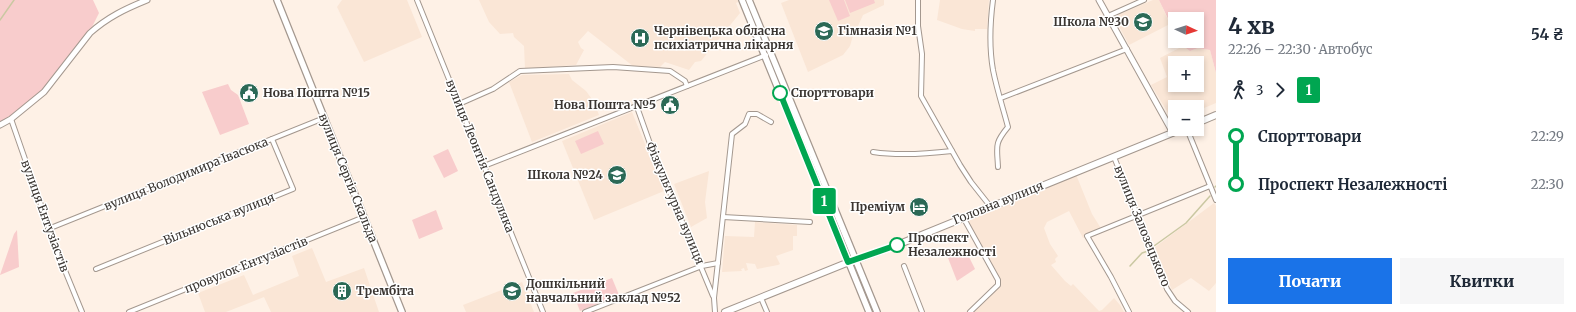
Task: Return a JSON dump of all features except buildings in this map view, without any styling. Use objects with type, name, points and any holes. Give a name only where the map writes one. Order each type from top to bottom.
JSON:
[{"type":"main road","name":"вулиця Сергія Скальда","points":[[277,0],[402,312]]},
{"type":"main road","points":[[742,0],[767,55],[852,261],[877,312]]},
{"type":"main road","points":[[749,0],[767,55]]},
{"type":"main road","points":[[1204,120],[1216,115]]},
{"type":"main road","name":"Головна вулиця","points":[[726,312],[852,261],[897,245],[1168,135]]},
{"type":"main road","points":[[852,261],[867,312]]},
{"type":"street","points":[[0,125],[11,119],[44,92],[86,38],[99,25],[112,16],[147,0]]},
{"type":"street","name":"вулиця Леонтія Сандуляка","points":[[417,0],[543,312]]},
{"type":"street","points":[[918,0],[918,26],[922,54],[921,96],[971,182],[990,206]]},
{"type":"street","points":[[993,0],[990,45],[993,70],[1008,127],[998,139],[998,167]]},
{"type":"street","points":[[1100,0],[1168,124]]},
{"type":"street","points":[[1108,16],[1144,0]]},
{"type":"street","points":[[1001,98],[1127,49]]},
{"type":"street","points":[[484,166],[767,55]]},
{"type":"street","points":[[459,104],[494,89],[520,71],[613,67],[670,71],[685,81],[687,86]]},
{"type":"street","name":"Фізкультурна вулиця","points":[[637,107],[653,152],[702,266],[714,298]]},
{"type":"street","points":[[714,312],[714,298],[732,134],[745,124],[749,114],[757,114],[771,122]]},
{"type":"street","name":"вулиця Володимира Івасюка","points":[[48,229],[324,118]]},
{"type":"street","name":"вулиця Ентузіастів","points":[[11,119],[48,229],[82,312]]},
{"type":"street","points":[[1190,136],[1216,200]]},
{"type":"street","name":"Вільнюська вулиця","points":[[96,269],[293,189],[272,139]]},
{"type":"street","points":[[873,152],[886,154],[952,151]]},
{"type":"street","name":"вулиця Залозецького","points":[[1114,157],[1167,289],[1175,301],[1188,312]]},
{"type":"street","points":[[1129,312],[1087,236],[1210,186]]},
{"type":"street","points":[[723,216],[810,222]]},
{"type":"street","name":"провулок Ентузіастів","points":[[129,312],[364,217]]},
{"type":"street","points":[[963,217],[998,280],[998,285],[970,312]]},
{"type":"street","points":[[585,312],[702,266],[718,263]]},
{"type":"street","points":[[904,266],[922,312]]},
{"type":"street","points":[[761,298],[767,312]]},
{"type":"shaded area","points":[[0,0],[93,0],[99,13],[89,33],[43,92],[0,125]]},
{"type":"shaded area","points":[[342,0],[407,0],[422,37],[364,62],[337,7]]},
{"type":"shaded area","points":[[479,0],[742,0],[736,3],[740,13],[701,61],[695,62],[689,70],[665,62],[660,67],[633,66],[588,31],[578,42],[584,50],[576,65],[525,69],[524,46],[514,37],[513,33],[500,34],[489,22]]},
{"type":"shaded area","name":"Гімназія №1","points":[[789,0],[884,0],[884,5],[863,15],[850,46],[843,55],[808,72],[781,3]]},
{"type":"shaded area","points":[[829,0],[844,0],[850,16],[838,21]]},
{"type":"shaded area","points":[[845,0],[874,0],[875,3],[850,13]]},
{"type":"shaded area","points":[[940,0],[989,0],[987,29],[975,29],[975,31],[962,29],[937,20]]},
{"type":"shaded area","name":"Школа №30","points":[[1153,0],[1159,0],[1168,20],[1168,25],[1129,45],[1114,17]]},
{"type":"shaded area","points":[[1159,0],[1216,0],[1216,73],[1210,50],[1198,48],[1204,48],[1204,12],[1168,12],[1168,19]]},
{"type":"shaded area","points":[[1179,48],[1186,48],[1190,51],[1198,48],[1210,50],[1216,73],[1216,103],[1204,108],[1204,100],[1168,100],[1168,113],[1151,85],[1167,77],[1160,58]]},
{"type":"shaded area","points":[[1186,48],[1198,48],[1190,51]]},
{"type":"shaded area","points":[[569,74],[572,80],[586,91],[594,102],[599,115],[532,142],[509,82],[522,75]]},
{"type":"shaded area","points":[[228,84],[231,90],[238,95],[249,124],[220,135],[202,92]]},
{"type":"shaded area","name":"Школа №24","points":[[632,112],[664,191],[594,220],[562,141]]},
{"type":"shaded area","points":[[598,131],[604,144],[581,154],[575,141]]},
{"type":"shaded area","points":[[448,149],[458,171],[444,178],[433,156]]},
{"type":"shaded area","points":[[709,171],[705,202],[707,218],[691,227],[674,184]]},
{"type":"shaded area","points":[[1075,172],[1092,214],[1102,230],[1083,238],[1069,211],[1047,222],[1044,228],[1050,244],[1058,256],[1055,259],[1056,262],[1051,265],[1065,281],[1071,286],[1073,284],[1099,311],[1102,310],[1114,298],[1124,312],[970,312],[998,285],[999,280],[963,217]]},
{"type":"shaded area","points":[[1214,203],[1216,206],[1216,283],[1209,291],[1191,278],[1172,290],[1154,248]]},
{"type":"shaded area","points":[[436,210],[443,229],[419,239],[412,220]]},
{"type":"shaded area","points":[[755,222],[797,225],[797,236],[793,236],[793,250],[776,256],[780,264],[778,265],[757,269],[755,264],[746,263],[748,270],[745,271],[744,268],[741,269],[742,271],[722,272],[725,236],[754,237]]},
{"type":"shaded area","points":[[17,230],[19,267],[0,275],[14,234]]},
{"type":"shaded area","points":[[312,248],[326,282],[364,268],[379,312],[271,312],[264,297],[226,312],[205,312],[198,293],[244,275],[253,295],[299,276],[292,256]]},
{"type":"shaded area","points":[[966,251],[975,269],[957,281],[948,258]]},
{"type":"shaded area","points":[[612,278],[619,295],[580,311],[573,293]]},
{"type":"shaded area","name":"Дошкільний навчальний заклад №52","points":[[522,282],[534,312],[466,312],[463,305]]},
{"type":"waterway","points":[[0,20],[14,0]]},
{"type":"waterway","points":[[1154,246],[1186,223],[1210,196]]},
{"type":"waterway","points":[[1130,266],[1142,253],[1148,251]]},
{"type":"bus line","name":"1","points":[[780,93],[844,248],[848,262],[897,245]]},
{"type":"place","name":"Школа №30","points":[[1143,22]]},
{"type":"place","name":"Гімназія №1","points":[[824,31]]},
{"type":"place","name":"Чернівецька обласна психіатрична лікарня","points":[[640,38]]},
{"type":"place","name":"Нова Пошта №15","points":[[249,93]]},
{"type":"place","name":"Спорттовари","points":[[780,93]]},
{"type":"place","name":"Нова Пошта №5","points":[[670,105]]},
{"type":"place","name":"Школа №24","points":[[617,175]]},
{"type":"place","name":"Преміум","points":[[919,207]]},
{"type":"place","name":"Проспект Незалежності","points":[[897,245]]},
{"type":"place","name":"Трембіта","points":[[342,291]]},
{"type":"place","name":"Дошкільний навчальний заклад №52","points":[[512,291]]}]
